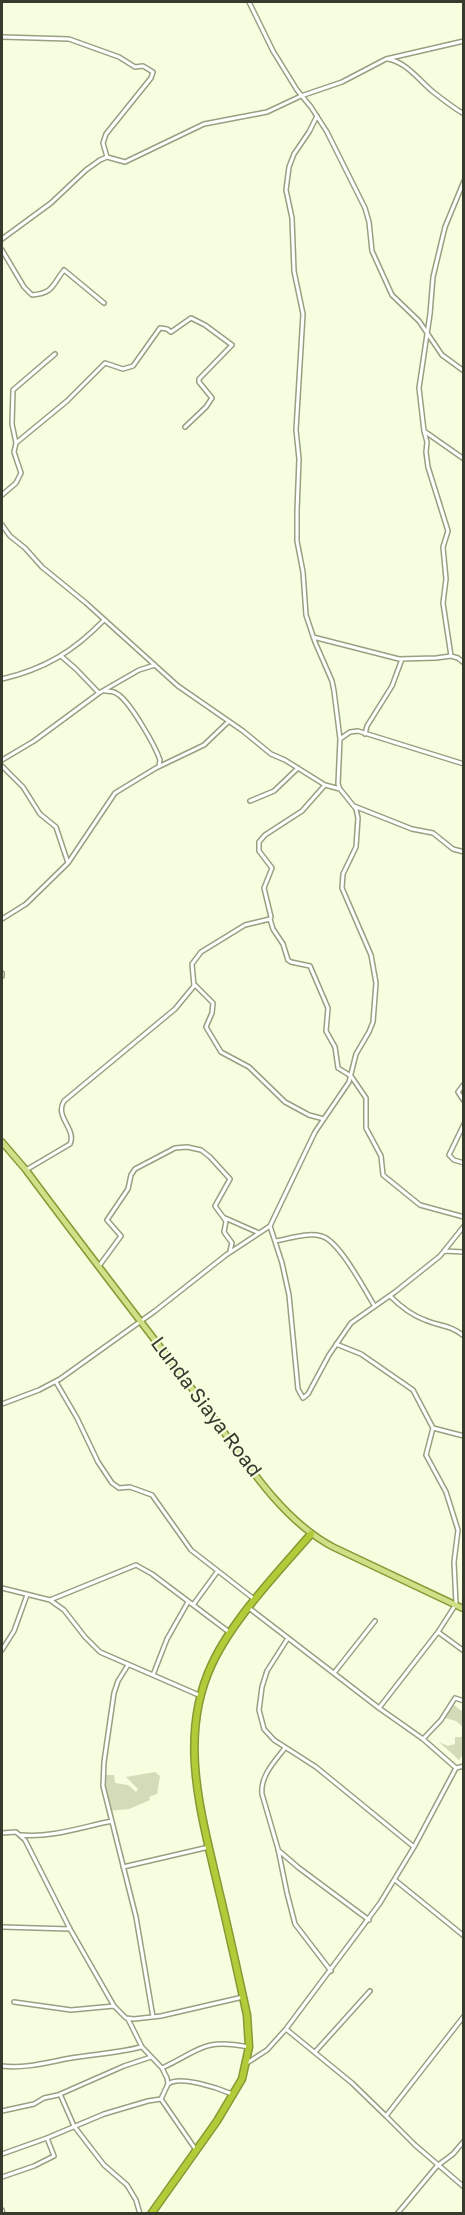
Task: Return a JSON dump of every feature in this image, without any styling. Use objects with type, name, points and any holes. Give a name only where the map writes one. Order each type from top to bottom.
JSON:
[{"type":"highway","points":[[151,2214],[233,2095],[242,2079],[249,2048],[248,2024],[243,1997],[198,1798],[193,1759],[194,1725],[211,1665],[249,1608],[311,1534]]},
{"type":"main road","name":"Lunda Siaya Road","points":[[2,1142],[4,1150],[26,1170],[288,1513],[311,1534],[345,1554],[464,1609]]},
{"type":"street","points":[[249,2],[269,45],[327,132],[366,211],[372,251],[392,295],[418,321],[442,355],[464,371]]},
{"type":"street","points":[[2,37],[69,39],[119,57],[135,67],[143,66],[153,72],[151,78],[106,134],[103,143],[107,157]]},
{"type":"street","points":[[2,239],[51,203],[86,170],[107,157],[124,162],[204,124],[267,111],[301,96],[331,87],[386,59],[464,41]]},
{"type":"street","points":[[386,59],[395,60],[464,114]]},
{"type":"street","points":[[317,116],[294,154],[289,167],[286,190],[293,228],[294,271],[303,314],[296,430],[299,459],[298,548],[303,572],[305,608],[313,637],[332,681],[340,739],[338,781],[337,786],[332,788]]},
{"type":"street","points":[[451,656],[443,603],[446,579],[443,547],[448,531],[429,467],[426,452],[428,442],[418,393],[437,253],[464,181]]},
{"type":"street","points":[[2,250],[32,295],[43,294],[53,287],[64,270],[104,303]]},
{"type":"street","points":[[16,443],[67,400],[105,363],[123,369],[133,366],[160,328],[171,332],[191,318],[205,325],[232,345],[200,379],[199,382],[212,398],[185,427]]},
{"type":"street","points":[[2,495],[16,483],[20,476],[14,452],[16,443],[12,424],[13,390],[55,354]]},
{"type":"street","points":[[424,431],[464,459]]},
{"type":"street","points":[[2,525],[42,567],[105,619],[178,686],[243,731],[271,754],[325,785],[340,789]]},
{"type":"street","points":[[2,679],[26,672],[62,656],[84,641],[105,619]]},
{"type":"street","points":[[313,637],[402,659],[451,656],[464,663]]},
{"type":"street","points":[[62,656],[100,692],[114,692],[124,700],[156,751],[160,760],[158,767]]},
{"type":"street","points":[[365,734],[367,726],[392,686],[402,659]]},
{"type":"street","points":[[2,760],[34,741],[100,692],[139,670],[155,665]]},
{"type":"street","points":[[2,919],[31,899],[68,863],[113,796],[158,767],[204,745],[228,722]]},
{"type":"street","points":[[340,739],[350,732],[358,732],[464,764]]},
{"type":"street","points":[[2,766],[23,787],[40,814],[56,827],[68,863]]},
{"type":"street","points":[[250,801],[274,791],[298,768]]},
{"type":"street","points":[[2,1404],[56,1382],[270,1226],[305,1150],[351,1076],[356,1054],[373,1022],[376,982],[371,955],[342,888],[344,874],[357,842],[358,818],[354,806],[340,789],[338,781]]},
{"type":"street","points":[[325,785],[302,811],[264,835],[259,842],[259,851],[272,868],[264,888],[272,915],[270,919],[273,929],[282,941],[288,960],[310,966],[328,1008],[326,1031],[335,1047],[337,1066],[340,1071],[351,1076],[367,1100],[366,1128],[381,1156],[381,1173],[420,1205],[464,1217]]},
{"type":"street","points":[[354,806],[412,829],[433,833],[453,849],[464,852]]},
{"type":"street","points":[[56,827],[60,825]]},
{"type":"street","points":[[26,1170],[72,1142],[72,1136],[61,1113],[62,1104],[67,1097],[175,1009],[194,984],[192,964],[201,952],[245,925],[270,919]]},
{"type":"street","points":[[194,984],[213,1003],[206,1027],[221,1052],[249,1067],[287,1104],[309,1115],[324,1119]]},
{"type":"street","points":[[464,1084],[458,1092],[464,1101]]},
{"type":"street","points":[[464,1124],[449,1155],[451,1159],[464,1163]]},
{"type":"street","points":[[99,1266],[121,1236],[107,1220],[128,1189],[133,1172],[139,1166],[175,1148],[187,1147],[201,1150],[210,1157],[230,1179],[215,1206],[225,1218],[259,1233]]},
{"type":"street","points":[[225,1218],[224,1232],[232,1243],[229,1254]]},
{"type":"street","points":[[270,1226],[289,1295],[296,1379],[301,1397],[308,1394],[336,1344],[351,1323],[390,1296],[444,1251],[464,1226]]},
{"type":"street","points":[[275,1240],[313,1235],[327,1238],[344,1255],[374,1305]]},
{"type":"street","points":[[444,1251],[464,1252]]},
{"type":"street","points":[[390,1296],[412,1314],[426,1321],[450,1326],[464,1336]]},
{"type":"street","points":[[336,1344],[361,1354],[415,1392],[433,1428],[426,1455],[446,1492],[458,1530],[454,1562],[456,1604],[438,1632],[379,1708]]},
{"type":"street","points":[[56,1382],[112,1484],[119,1488],[130,1487],[152,1495],[187,1546],[217,1572],[256,1600]]},
{"type":"street","points":[[433,1428],[464,1436]]},
{"type":"street","points":[[50,1600],[136,1565],[152,1574],[231,1633]]},
{"type":"street","points":[[193,1605],[217,1572]]},
{"type":"street","points":[[2,1588],[50,1600],[64,1610],[100,1652],[201,1696]]},
{"type":"street","points":[[2,1650],[14,1631],[27,1595]]},
{"type":"street","points":[[153,1675],[167,1639],[188,1602]]},
{"type":"street","points":[[249,1608],[423,1739],[456,1768]]},
{"type":"street","points":[[334,1673],[375,1621]]},
{"type":"street","points":[[438,1632],[464,1651]]},
{"type":"street","points":[[288,1638],[264,1680],[259,1710],[264,1729],[285,1748],[324,1773],[414,1847]]},
{"type":"street","points":[[128,1665],[115,1686],[104,1762],[103,1786],[136,1917],[153,2017]]},
{"type":"street","points":[[423,1739],[441,1720],[453,1699],[456,1697],[464,1701]]},
{"type":"street","points":[[285,1748],[266,1774],[261,1790],[296,1924],[331,1971]]},
{"type":"street","points":[[246,2064],[263,2053],[286,2029],[369,1920],[414,1847],[456,1768],[464,1766]]},
{"type":"street","points":[[2,1833],[12,1832],[39,1836],[112,1821]]},
{"type":"street","points":[[21,1835],[70,1929],[114,2006],[128,2019],[142,2047],[162,2068],[168,2084]]},
{"type":"street","points":[[123,1867],[209,1847]]},
{"type":"street","points":[[278,1849],[298,1868],[369,1920]]},
{"type":"street","points":[[395,1880],[464,1936]]},
{"type":"street","points":[[2,1927],[70,1929]]},
{"type":"street","points":[[315,2052],[370,1991]]},
{"type":"street","points":[[128,2019],[153,2017],[243,1997]]},
{"type":"street","points":[[14,2002],[71,2010],[114,2006]]},
{"type":"street","points":[[386,2116],[464,2016]]},
{"type":"street","points":[[286,2029],[366,2095],[437,2166],[464,2187]]},
{"type":"street","points":[[162,2068],[210,2044],[219,2043],[249,2048]]},
{"type":"street","points":[[2,2066],[25,2068],[38,2063],[117,2053],[142,2047]]},
{"type":"street","points":[[2,2111],[34,2104],[124,2066],[152,2058]]},
{"type":"street","points":[[161,2099],[168,2084],[174,2080],[185,2080],[218,2088],[233,2095]]},
{"type":"street","points":[[60,2094],[74,2126],[104,2166],[127,2186],[136,2200],[140,2214]]},
{"type":"street","points":[[2,2154],[115,2111],[161,2099]]},
{"type":"street","points":[[161,2099],[196,2150]]},
{"type":"street","points":[[2,2177],[54,2156],[47,2138]]},
{"type":"street","points":[[397,2214],[437,2166],[453,2154],[464,2141]]},
{"type":"green space","points":[[454,1705],[463,1712],[463,1727],[456,1721],[445,1718]]},
{"type":"green space","points":[[455,1737],[463,1737],[463,1754],[459,1760],[439,1742],[448,1746],[455,1744]]},
{"type":"green space","points":[[155,1772],[160,1776],[157,1794],[149,1797],[150,1800],[129,1809],[108,1811],[105,1775],[114,1775],[115,1783],[128,1785],[136,1792],[138,1789],[126,1777]]}]
